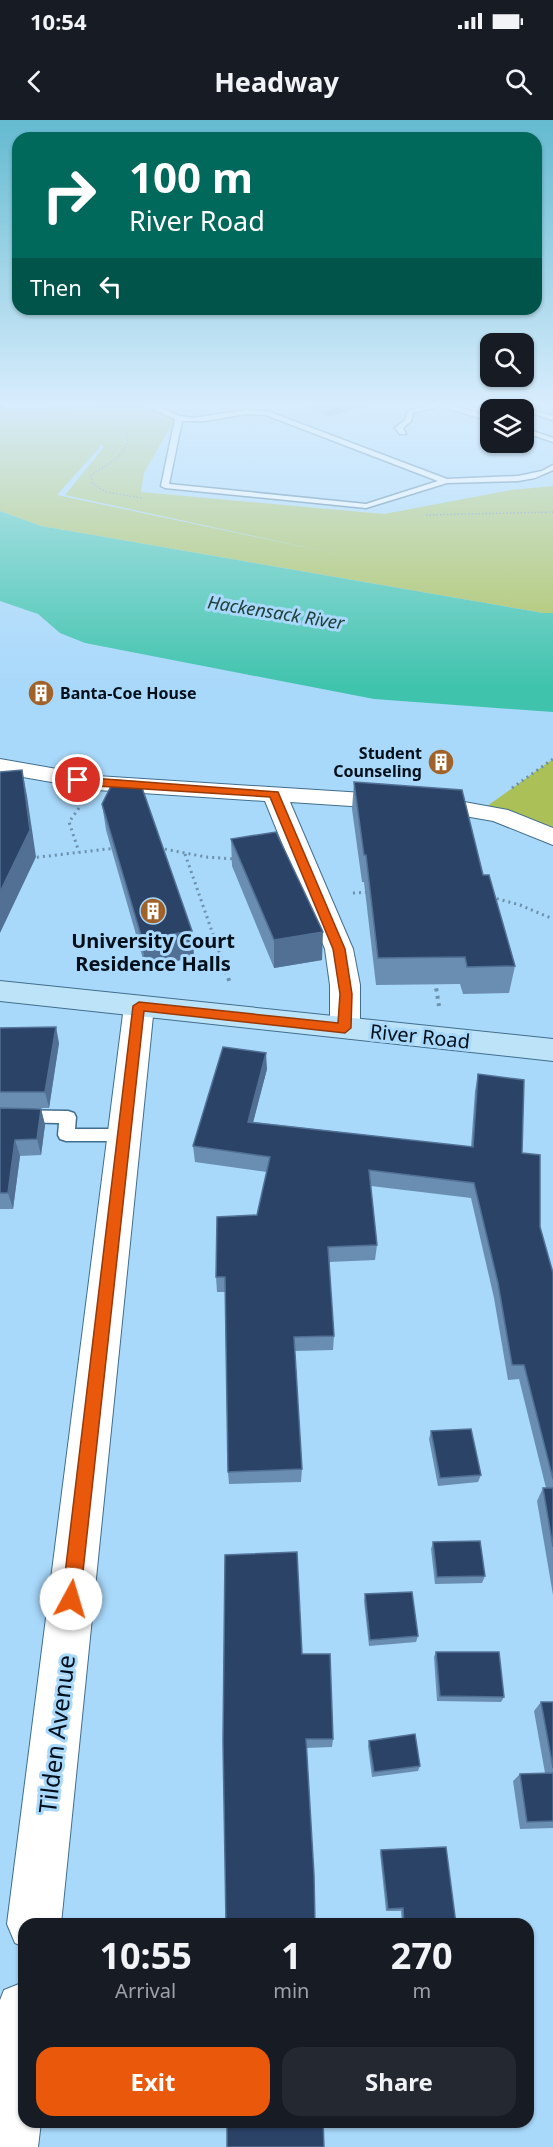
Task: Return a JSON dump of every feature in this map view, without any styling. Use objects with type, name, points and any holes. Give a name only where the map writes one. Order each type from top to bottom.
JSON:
[{"type":"main road","name":"River Road","points":[[0,991],[553,1050]]},
{"type":"street","points":[[0,766],[97,783],[442,805],[499,815],[553,837]]},
{"type":"street","points":[[274,794],[339,949],[345,985],[345,1028]]},
{"type":"street","name":"Tilden Avenue","points":[[35,1918],[139,1006]]},
{"type":"street","points":[[8,2147],[18,2061]]},
{"type":"lane","points":[[292,499],[366,506],[390,499]]},
{"type":"lane","points":[[0,1116],[68,1117],[66,1135],[124,1135]]},
{"type":"path","points":[[479,812],[553,759]]},
{"type":"path","points":[[79,852],[69,822],[97,783]]},
{"type":"path","points":[[29,858],[117,848]]},
{"type":"path","points":[[150,848],[206,857],[247,860],[299,853]]},
{"type":"path","points":[[185,853],[242,1017]]},
{"type":"path","points":[[316,894],[374,892]]},
{"type":"path","points":[[480,897],[492,897],[511,902],[553,919]]},
{"type":"path","points":[[434,974],[444,1039]]},
{"type":"shaded area","points":[[0,499],[74,499],[337,554],[82,499],[214,499],[384,514],[466,499],[553,499],[553,613],[543,613],[41,526],[0,511]]},
{"type":"shaded area","points":[[553,759],[553,837],[479,812]]},
{"type":"water","name":"Hackensack River","points":[[0,511],[41,526],[553,613],[553,712],[374,699],[85,643],[60,633],[38,614],[0,601]]},
{"type":"building","points":[[22,770],[30,830],[0,892],[0,772]]},
{"type":"building","points":[[114,780],[140,782],[192,931],[142,939],[102,804]]},
{"type":"building","points":[[354,782],[462,790],[483,875],[489,875],[515,966],[467,967],[465,957],[378,958],[366,855],[364,855]]},
{"type":"building","points":[[276,832],[323,932],[274,940],[231,839]]},
{"type":"building","points":[[56,1027],[45,1092],[0,1092],[0,1028]]},
{"type":"building","points":[[223,1047],[266,1053],[248,1122],[473,1147],[478,1074],[524,1080],[522,1153],[540,1155],[540,1227],[553,1273],[553,1479],[524,1365],[512,1365],[498,1283],[474,1183],[369,1170],[377,1245],[328,1247],[334,1336],[294,1337],[302,1469],[228,1472],[225,1277],[216,1277],[217,1217],[257,1215],[270,1157],[193,1146]]},
{"type":"building","points":[[0,1108],[41,1109],[37,1139],[15,1140],[8,1193],[0,1193]]},
{"type":"building","points":[[471,1429],[481,1475],[440,1478],[431,1431]]},
{"type":"building","points":[[543,1488],[553,1488],[553,1547]]},
{"type":"building","points":[[480,1541],[485,1576],[437,1577],[433,1542]]},
{"type":"building","points":[[297,1552],[302,1654],[330,1654],[333,1739],[306,1739],[315,1918],[226,1918],[223,1741],[225,1555]]},
{"type":"building","points":[[412,1592],[418,1636],[370,1640],[365,1594]]},
{"type":"building","points":[[436,1652],[499,1652],[504,1697],[440,1696]]},
{"type":"building","points":[[541,1702],[553,1702],[553,1768]]},
{"type":"building","points":[[415,1734],[420,1766],[374,1772],[369,1741]]},
{"type":"building","points":[[553,1773],[553,1821],[527,1822],[520,1774]]},
{"type":"building","points":[[446,1847],[455,1918],[404,1918],[403,1908],[388,1909],[381,1850]]},
{"type":"building","points":[[227,2128],[323,2128],[324,2147],[227,2147]]},
{"type":"place","name":"Banta-Coe House","points":[[41,693]]},
{"type":"place","name":"Student Counseling","points":[[441,762]]},
{"type":"place","name":"University Court Residence Halls","points":[[153,911]]},
{"type":"route","points":[[71,1599],[139,1006],[345,1028],[346,994],[339,949],[274,794],[78,780]]}]
